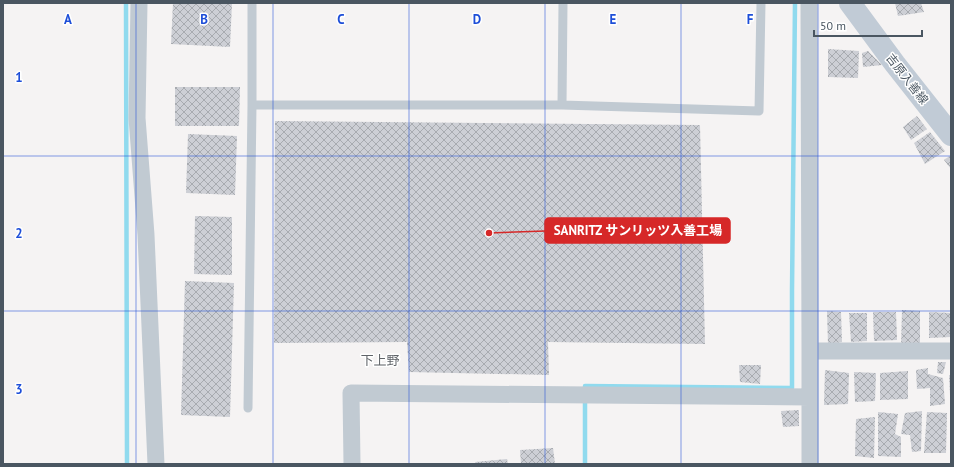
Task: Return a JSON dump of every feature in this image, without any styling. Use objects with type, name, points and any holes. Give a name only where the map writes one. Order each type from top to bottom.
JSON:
[{"type":"main road","name":"吉原入善線","points":[[850,3],[951,136]]},
{"type":"street","points":[[140,3],[137,118],[146,235],[156,464]]},
{"type":"street","points":[[808,3],[810,464]]},
{"type":"street","points":[[810,351],[951,351]]},
{"type":"street","points":[[352,464],[351,393],[810,397]]},
{"type":"lane","points":[[248,408],[252,3]]},
{"type":"lane","points":[[562,105],[563,3]]},
{"type":"lane","points":[[252,105],[562,105],[759,111],[761,3]]},
{"type":"building","points":[[173,3],[232,3],[230,47],[171,44]]},
{"type":"building","points":[[895,3],[921,3],[924,12],[898,16]]},
{"type":"building","points":[[828,49],[859,51],[858,78],[828,77]]},
{"type":"building","points":[[868,51],[882,65],[863,67],[862,53]]},
{"type":"building","points":[[175,87],[240,87],[239,126],[175,126]]},
{"type":"building","points":[[917,116],[927,129],[911,140],[903,127]]},
{"type":"building","points":[[275,121],[700,125],[705,344],[548,342],[549,375],[409,372],[407,342],[274,343]]},
{"type":"building","points":[[930,132],[945,151],[925,164],[914,143]]},
{"type":"building","points":[[188,134],[237,136],[235,195],[186,193]]},
{"type":"building","points":[[951,155],[951,169],[944,160]]},
{"type":"building","points":[[195,216],[232,217],[232,275],[194,274]]},
{"type":"building","points":[[185,281],[234,283],[230,417],[181,415]]},
{"type":"building","points":[[902,310],[920,311],[920,345],[901,346]]},
{"type":"building","points":[[827,311],[841,312],[842,342],[828,345]]},
{"type":"building","points":[[873,312],[896,312],[897,340],[874,341]]},
{"type":"building","points":[[929,312],[951,313],[951,337],[929,338]]},
{"type":"building","points":[[849,313],[867,313],[867,341],[851,342]]},
{"type":"building","points":[[938,362],[946,362],[943,374],[937,373]]},
{"type":"building","points":[[739,365],[761,365],[760,384],[740,382]]},
{"type":"building","points":[[928,368],[928,374],[943,378],[945,404],[930,406],[930,388],[917,389],[916,370]]},
{"type":"building","points":[[825,370],[849,373],[848,404],[824,405]]},
{"type":"building","points":[[908,371],[908,399],[880,400],[880,373]]},
{"type":"building","points":[[854,372],[876,373],[875,401],[855,402]]},
{"type":"building","points":[[949,375],[951,375],[951,395],[950,395]]},
{"type":"building","points":[[799,410],[799,426],[783,427],[781,411]]},
{"type":"building","points":[[922,411],[921,451],[912,452],[910,435],[901,434],[905,413]]},
{"type":"building","points":[[878,412],[898,414],[895,434],[901,437],[901,457],[878,456]]},
{"type":"building","points":[[927,412],[947,413],[946,453],[924,453]]},
{"type":"building","points":[[875,417],[874,458],[855,456],[856,419]]},
{"type":"building","points":[[553,448],[555,464],[521,464],[520,450]]},
{"type":"building","points":[[507,459],[508,464],[476,464],[475,462]]},
{"type":"waterway","points":[[126,3],[127,464]]},
{"type":"waterway","points":[[585,464],[585,386],[792,388],[795,3]]},
{"type":"place","name":"SANRITZ サンリッツ入善工場","points":[[489,233]]},
{"type":"district","name":"下上野","points":[[380,360]]}]
